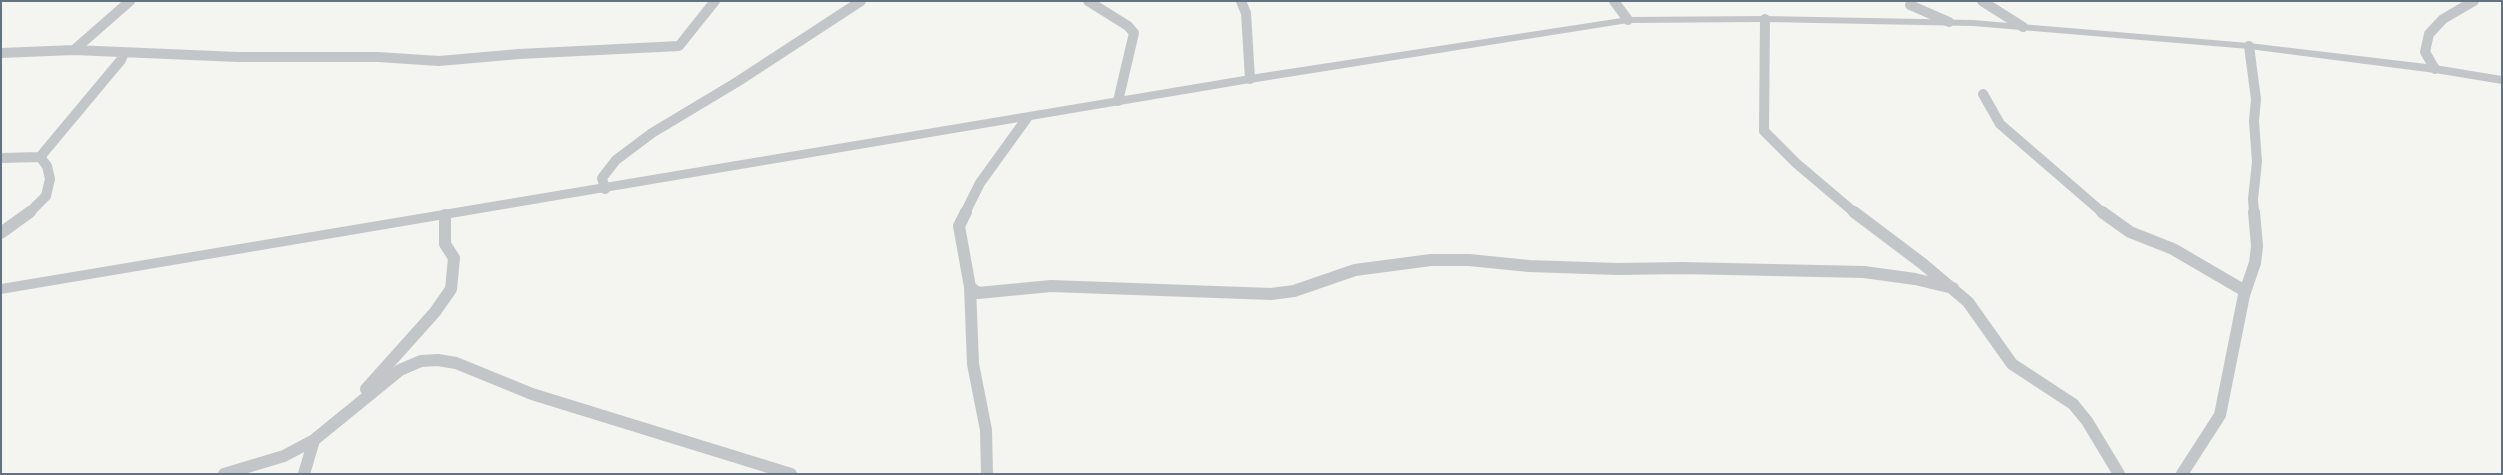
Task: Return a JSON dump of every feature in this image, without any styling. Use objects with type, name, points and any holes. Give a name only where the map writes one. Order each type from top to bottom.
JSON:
[{"type":"street","points":[[74,50],[130,1]]},
{"type":"street","points":[[1,53],[74,50],[124,53],[142,51],[284,59],[378,57],[439,61],[520,54],[679,46],[715,1]]},
{"type":"street","points":[[605,190],[602,178],[606,171],[627,151],[652,133],[744,78],[861,1]]},
{"type":"street","points":[[1088,1],[1128,26],[1134,33],[1118,101]]},
{"type":"street","points":[[1241,1],[1246,13],[1250,79]]},
{"type":"street","points":[[1614,1],[1628,20]]},
{"type":"street","points":[[1982,1],[2023,27]]},
{"type":"street","points":[[2435,69],[2425,52],[2429,34],[2443,19],[2474,1]]},
{"type":"street","points":[[1910,5],[1949,22]]},
{"type":"street","points":[[1765,19],[1764,131],[1796,163],[1840,202],[1953,288],[1968,302],[2012,364],[2074,404],[2087,421],[2119,474]]},
{"type":"street","points":[[1,289],[445,215],[605,190],[1250,79],[1628,20],[1765,19],[1949,22],[2023,27],[2249,46],[2435,69],[2502,80]]},
{"type":"street","points":[[2182,474],[2220,415],[2245,291],[2255,263],[2257,246],[2254,199],[2257,162],[2254,129],[2256,99],[2249,46]]},
{"type":"street","points":[[40,158],[120,60],[124,53]]},
{"type":"street","points":[[1983,94],[2000,124],[2106,215],[2130,232],[2173,249],[2245,291]]},
{"type":"street","points":[[987,474],[986,430],[973,364],[970,287],[959,226],[980,183],[1027,118]]},
{"type":"street","points":[[1,158],[40,158],[47,166],[50,179],[46,196],[30,212],[1,233]]},
{"type":"street","points":[[343,415],[435,312],[451,289],[454,258],[445,244],[445,215]]},
{"type":"street","points":[[970,287],[978,293],[988,294],[1051,286],[1271,294],[1294,291],[1355,270],[1431,260],[1469,260],[1529,266],[1609,269],[1682,268],[1864,272],[1914,279],[1953,288]]},
{"type":"street","points":[[392,360],[408,365]]},
{"type":"street","points":[[224,474],[284,456],[314,440],[380,384],[408,365],[438,360],[456,363],[538,396],[791,474]]},
{"type":"street","points":[[304,474],[314,440]]}]
